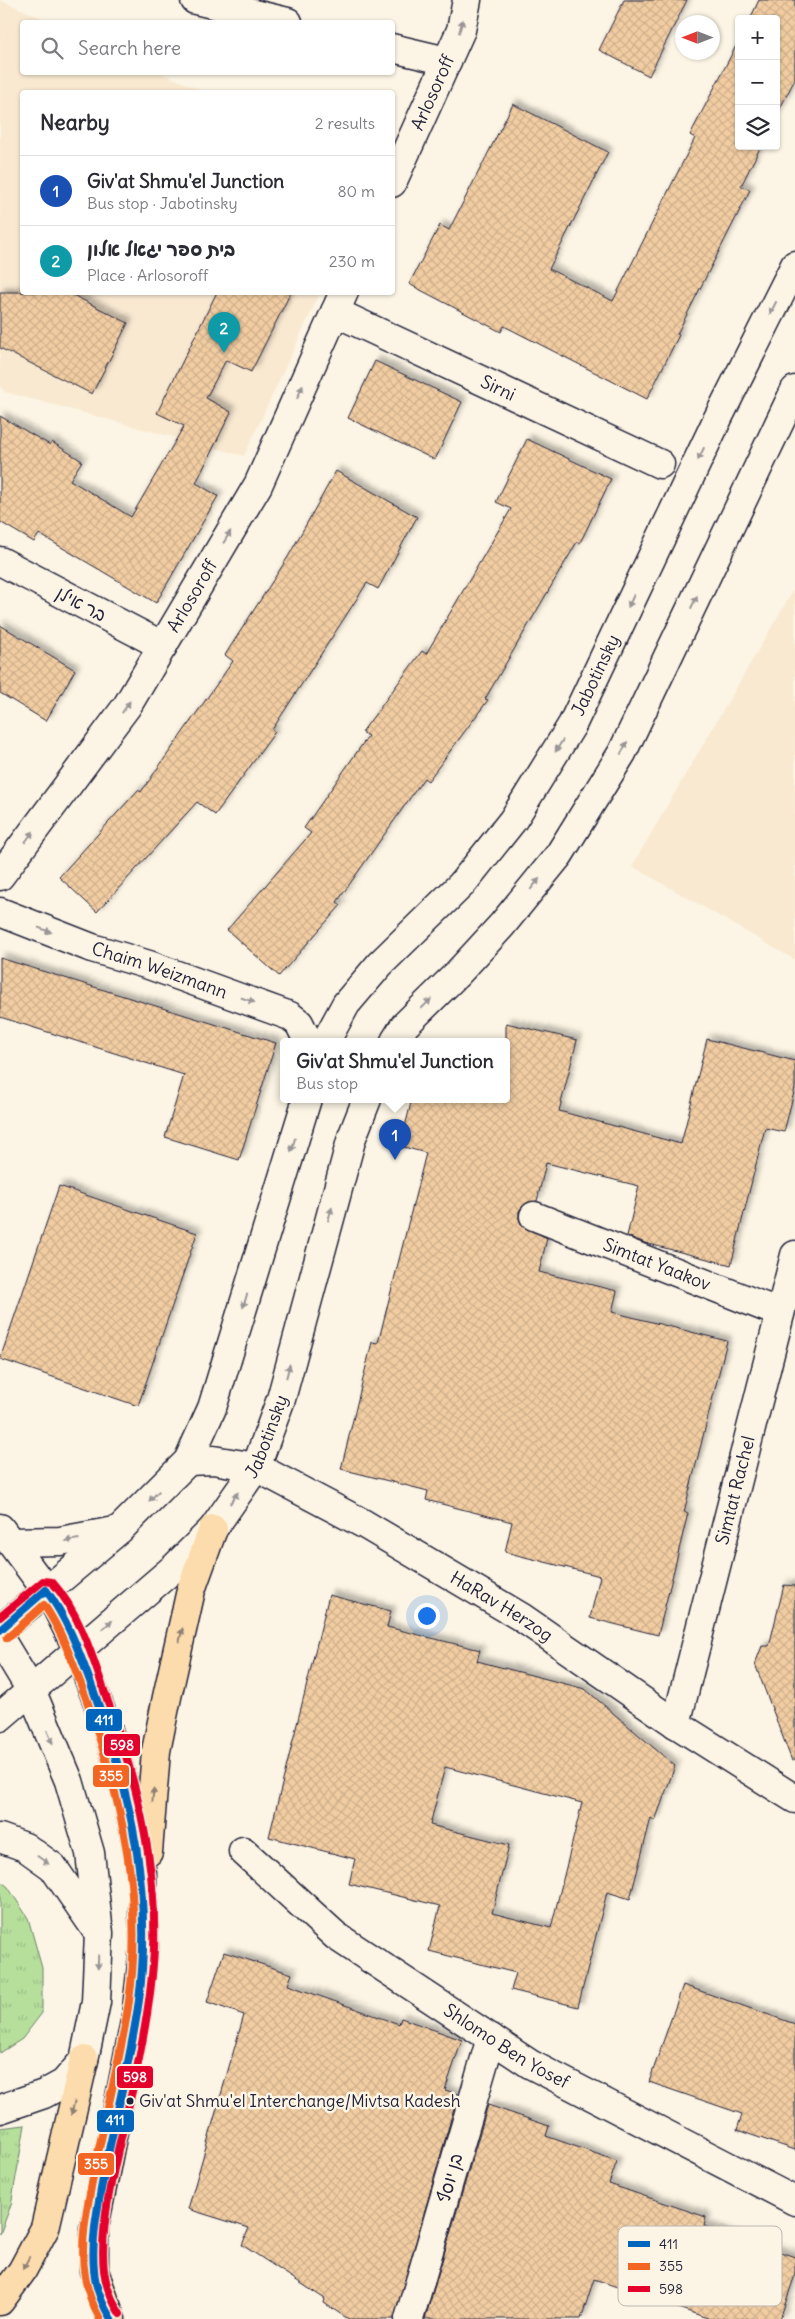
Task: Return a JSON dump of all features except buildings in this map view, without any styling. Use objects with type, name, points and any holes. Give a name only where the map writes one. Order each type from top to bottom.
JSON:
[{"type":"highway","points":[[143,1913],[156,1751],[191,1590],[213,1529]]},
{"type":"highway","points":[[78,1650],[107,1727],[128,1796],[142,1873],[144,1947],[136,2016],[94,2228],[94,2271],[110,2319]]},
{"type":"highway","points":[[0,2301],[22,2271],[45,2228],[84,2060]]},
{"type":"street","points":[[196,0],[280,20]]},
{"type":"street","name":"Arlosoroff","points":[[395,176],[460,30],[467,0]]},
{"type":"street","points":[[395,49],[447,61]]},
{"type":"street","name":"Jabotinsky","points":[[328,1038],[346,1004],[380,964],[462,884],[513,820],[572,726],[718,418],[795,265]]},
{"type":"street","name":"Arlosoroff","points":[[0,876],[127,706],[163,646],[258,485],[340,302]]},
{"type":"street","name":"Sirni","points":[[340,302],[660,464]]},
{"type":"street","points":[[397,1038],[405,1025],[457,974],[502,925],[559,855],[570,838],[622,753],[795,390]]},
{"type":"street","name":"בר אילן","points":[[0,561],[163,646]]},
{"type":"street","name":"Chaim Weizmann","points":[[0,912],[92,948],[149,965],[290,1016],[299,1023],[306,1038]]},
{"type":"street","points":[[0,1630],[119,1530],[188,1461],[212,1408],[306,1103]]},
{"type":"street","name":"Jabotinsky","points":[[0,1717],[32,1692],[174,1567],[213,1529],[256,1467],[280,1399],[352,1137],[365,1103]]},
{"type":"street","name":"Simtat Yaakov","points":[[534,1216],[780,1313]]},
{"type":"street","name":"Simtat Rachel","points":[[676,1724],[795,1255]]},
{"type":"street","name":"HaRav Herzog","points":[[188,1461],[213,1460],[256,1467],[364,1524],[521,1617],[676,1724],[795,1798]]},
{"type":"street","points":[[6,1535],[60,1541],[119,1530]]},
{"type":"street","points":[[6,1535],[52,1598],[78,1650]]},
{"type":"street","points":[[0,1639],[32,1692],[68,1781],[90,1853],[99,1933],[96,2002],[84,2060],[64,2083],[44,2094],[0,2109]]},
{"type":"street","points":[[0,1838],[25,1847],[54,1867],[99,1933]]},
{"type":"street","name":"Shlomo Ben Yosef","points":[[243,1851],[336,1936],[491,2038],[559,2080],[701,2150],[795,2201]]},
{"type":"street","name":"בן יוסף","points":[[408,2319],[491,2038]]},
{"type":"shaded area","points":[[0,0],[46,20],[20,20],[20,75],[166,75],[200,90],[20,90],[20,295],[319,295],[244,456],[5,392],[0,387]]},
{"type":"shaded area","points":[[795,587],[795,960],[632,866]]},
{"type":"green space","points":[[0,1880],[8,1887],[28,1918],[42,1968],[42,2013],[22,2039],[0,2053]]},
{"type":"green space","points":[[25,2125],[11,2205],[0,2234],[0,2128]]},
{"type":"transit line","name":"598","points":[[0,1617],[43,1581],[52,1582],[62,1595],[79,1623],[92,1655],[128,1762],[143,1823],[152,1885],[154,1917],[151,1983],[140,2053],[107,2203],[104,2227],[105,2277],[114,2304],[120,2314]]},
{"type":"transit line","name":"411","points":[[0,1630],[46,1590],[68,1627],[94,1692],[119,1768],[136,1844],[141,1882],[143,1921],[143,1960],[139,2000],[128,2063],[100,2193],[93,2256],[97,2289],[111,2319]]},
{"type":"transit line","name":"355","points":[[7,1638],[44,1605],[62,1638],[99,1735],[119,1809],[126,1847],[134,1923],[129,2001],[118,2064],[90,2195],[83,2249],[86,2282],[100,2319]]},
{"type":"place","name":"בית ספר יגאל אלון","points":[[224,353]]},
{"type":"place","name":"Giv'at Shmu'el Junction","points":[[395,1160]]},
{"type":"place","name":"Giv'at Shmu'el Interchange/Mivtsa Kadesh","points":[[130,2101]]}]
